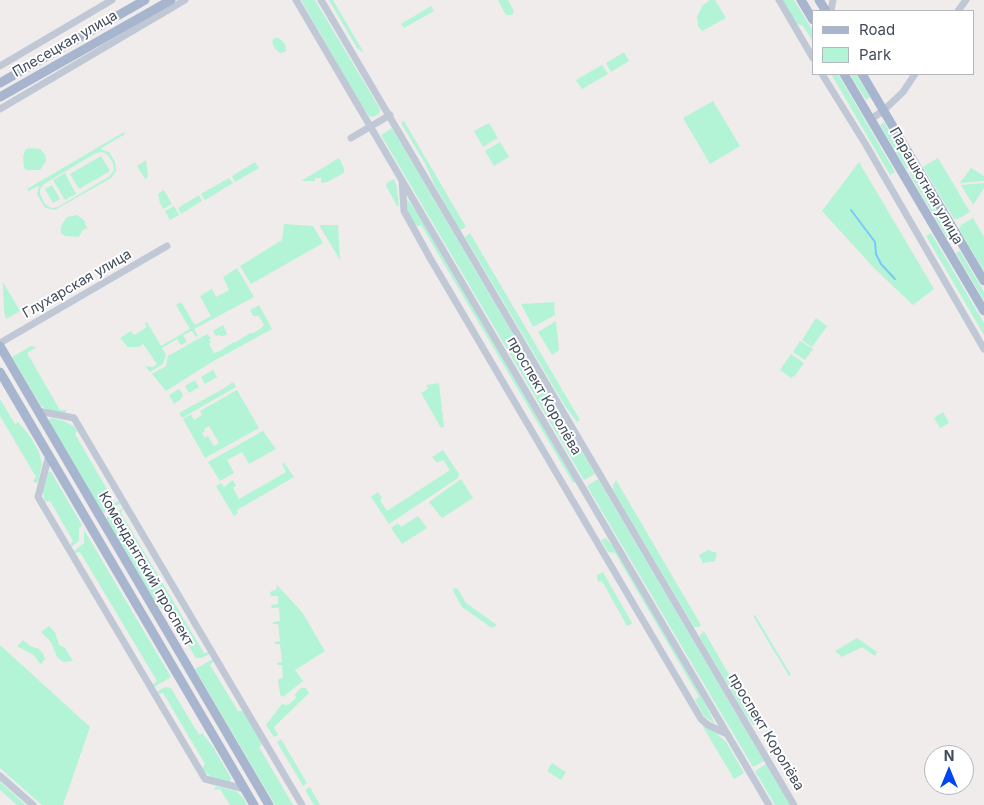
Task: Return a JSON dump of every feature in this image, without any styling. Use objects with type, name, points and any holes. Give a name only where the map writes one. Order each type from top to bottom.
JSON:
[{"type":"main road","name":"Плесецкая улица","points":[[0,83],[145,0]]},
{"type":"main road","name":"Плесецкая улица","points":[[0,97],[171,0]]},
{"type":"main road","points":[[801,0],[812,18]]},
{"type":"main road","name":"Парашютная улица","points":[[845,75],[984,311]]},
{"type":"main road","name":"Парашютная улица","points":[[863,75],[984,281]]},
{"type":"main road","points":[[949,252],[950,245],[953,243],[962,244]]},
{"type":"main road","name":"Комендантский проспект","points":[[0,345],[269,805]]},
{"type":"main road","name":"Комендантский проспект","points":[[0,372],[254,805]]},
{"type":"street","points":[[0,66],[112,0]]},
{"type":"street","points":[[0,109],[185,0]]},
{"type":"street","name":"проспект Королёва","points":[[296,0],[621,550],[769,805]]},
{"type":"street","name":"проспект Королёва","points":[[321,0],[794,805]]},
{"type":"street","points":[[778,0],[812,56]]},
{"type":"street","points":[[823,75],[866,145],[984,349]]},
{"type":"street","points":[[871,119],[903,92],[914,75]]},
{"type":"street","points":[[352,138],[390,115]]},
{"type":"street","points":[[402,180],[404,211],[435,266],[701,719],[708,725],[727,734]]},
{"type":"street","name":"Глухарская улица","points":[[0,345],[167,246]]},
{"type":"street","points":[[38,411],[74,418],[302,805]]},
{"type":"street","points":[[48,455],[38,496],[47,512],[205,779],[245,789]]},
{"type":"street","points":[[0,776],[33,805]]},
{"type":"green space","points":[[301,0],[315,0],[380,109],[379,114],[372,117],[369,116]]},
{"type":"green space","points":[[329,0],[333,0],[364,53],[357,48]]},
{"type":"green space","points":[[498,0],[508,0],[514,11],[512,15],[506,15]]},
{"type":"green space","points":[[710,0],[715,0],[726,18],[702,31],[698,26],[697,17],[702,6]]},
{"type":"green space","points":[[782,0],[794,0],[812,29],[812,40],[803,26],[796,23]]},
{"type":"green space","points":[[431,6],[434,11],[404,28],[401,24]]},
{"type":"green space","points":[[274,38],[279,38],[285,44],[285,52],[280,53],[275,49],[272,42]]},
{"type":"green space","points":[[624,52],[629,61],[611,72],[606,63]]},
{"type":"green space","points":[[602,65],[608,74],[582,89],[576,80]]},
{"type":"green space","points":[[832,75],[839,75],[895,172],[890,175]]},
{"type":"green space","points":[[851,75],[857,75],[870,97],[866,100]]},
{"type":"green space","points":[[713,101],[740,146],[710,164],[683,118]]},
{"type":"green space","points":[[404,121],[466,227],[460,230],[434,184],[426,165],[401,123]]},
{"type":"green space","points":[[884,122],[910,167],[906,169],[880,125]]},
{"type":"green space","points":[[489,123],[498,138],[483,147],[474,131]]},
{"type":"green space","points":[[392,128],[595,474],[584,480],[381,135]]},
{"type":"green space","points":[[124,132],[125,134],[100,149],[109,152],[115,162],[116,171],[111,178],[55,210],[46,208],[43,205],[37,194],[39,186],[28,191],[27,189]],"holes":[[[102,152],[107,154],[113,163],[114,170],[110,176],[58,207],[51,208],[45,204],[40,194],[40,189],[44,184],[96,153]]]},
{"type":"green space","points":[[500,142],[509,157],[494,166],[485,151]]},
{"type":"green space","points":[[29,148],[40,149],[45,155],[46,161],[40,170],[27,170],[24,168],[23,157],[25,150]]},
{"type":"green space","points":[[101,156],[110,171],[79,189],[70,174]]},
{"type":"green space","points":[[339,158],[344,168],[344,173],[327,182],[321,183],[321,178],[315,178],[315,181],[301,181]]},
{"type":"green space","points":[[938,158],[970,212],[958,219],[954,219],[923,167]]},
{"type":"green space","points":[[146,160],[148,177],[145,179],[137,166]]},
{"type":"green space","points":[[255,162],[259,168],[235,182],[232,176]]},
{"type":"green space","points":[[859,162],[934,289],[913,305],[875,269],[822,211]]},
{"type":"green space","points":[[971,168],[984,176],[984,181],[960,183]]},
{"type":"green space","points":[[913,171],[951,236],[947,238],[909,173]]},
{"type":"green space","points":[[65,173],[76,194],[65,200],[53,180]]},
{"type":"green space","points":[[229,178],[233,183],[205,200],[201,194]]},
{"type":"green space","points":[[394,179],[399,206],[397,206],[386,186],[387,183]]},
{"type":"green space","points":[[984,183],[984,188],[973,205],[961,185]]},
{"type":"green space","points":[[52,185],[60,199],[53,203],[45,189]]},
{"type":"green space","points":[[164,190],[172,204],[163,209],[158,194]]},
{"type":"green space","points":[[199,195],[202,201],[181,214],[178,208]]},
{"type":"green space","points":[[406,198],[421,216],[576,481],[573,483],[421,225],[415,225],[408,212]]},
{"type":"green space","points":[[174,206],[179,215],[170,220],[165,211]]},
{"type":"green space","points":[[77,215],[84,220],[87,228],[82,231],[79,237],[65,236],[61,233],[61,226],[67,217]]},
{"type":"green space","points":[[973,218],[984,237],[984,271],[959,229],[961,225]]},
{"type":"green space","points":[[284,224],[313,226],[323,243],[251,284],[240,266],[282,240]]},
{"type":"green space","points":[[319,225],[338,225],[340,260]]},
{"type":"green space","points":[[470,233],[580,420],[577,422],[565,406],[465,237]]},
{"type":"green space","points":[[931,233],[984,323],[984,335],[926,236]]},
{"type":"green space","points":[[960,251],[984,292],[984,301],[956,253]]},
{"type":"green space","points":[[237,268],[254,297],[194,329],[198,336],[196,337],[192,331],[183,335],[187,342],[181,345],[177,339],[162,348],[166,355],[163,364],[150,372],[145,366],[153,367],[157,364],[143,344],[139,347],[128,347],[120,338],[131,331],[134,335],[147,327],[145,323],[147,322],[161,346],[190,329],[176,305],[181,302],[195,325],[211,316],[200,296],[212,289],[216,297],[229,290],[223,277]]},
{"type":"green space","points":[[3,282],[20,311],[6,319],[4,310]]},
{"type":"green space","points":[[554,302],[555,315],[533,327],[521,304]]},
{"type":"green space","points":[[259,305],[272,329],[212,362],[166,391],[152,374],[166,366],[168,356],[207,334],[211,338],[209,339],[211,342],[209,344],[214,353],[260,329],[264,325],[259,316],[253,316],[250,310]]},
{"type":"green space","points":[[816,318],[827,326],[812,347],[802,340]]},
{"type":"green space","points":[[556,321],[559,350],[552,355],[538,332]]},
{"type":"green space","points":[[223,325],[227,334],[216,336],[213,331]]},
{"type":"green space","points":[[800,341],[813,349],[805,360],[793,352]]},
{"type":"green space","points":[[31,346],[37,347],[27,353],[60,410],[66,410],[66,413],[48,410],[41,406],[12,357]]},
{"type":"green space","points":[[791,354],[804,363],[794,377],[792,376],[791,378],[780,370]]},
{"type":"green space","points":[[213,370],[217,377],[205,384],[201,377]]},
{"type":"green space","points":[[195,380],[199,387],[189,393],[185,386]]},
{"type":"green space","points":[[233,382],[236,387],[182,418],[179,413]]},
{"type":"green space","points":[[439,383],[444,427],[441,428],[421,393],[428,389],[426,385]]},
{"type":"green space","points":[[179,389],[183,395],[174,404],[169,395]]},
{"type":"green space","points":[[237,390],[259,428],[205,458],[183,419],[191,414],[194,420],[202,415],[200,411]],"holes":[[[209,426],[219,443],[214,446],[208,436],[205,438],[202,433],[205,431],[204,429]]]},
{"type":"green space","points":[[0,399],[15,424],[18,422],[30,436],[39,452],[42,464],[38,482],[36,483],[33,481],[36,477],[0,416]]},
{"type":"green space","points":[[943,412],[949,423],[940,428],[934,418]]},
{"type":"green space","points":[[49,419],[64,421],[75,427],[77,431],[75,434],[115,503],[118,501],[121,503],[103,513],[49,422]]},
{"type":"green space","points":[[263,431],[276,449],[249,464],[242,452],[227,460],[234,473],[220,481],[208,462]]},
{"type":"green space","points":[[443,450],[459,474],[458,478],[389,524],[371,497],[378,492],[382,498],[380,500],[387,511],[450,470],[443,460],[437,463],[432,457]]},
{"type":"green space","points":[[284,463],[294,477],[237,510],[238,513],[234,516],[216,486],[221,483],[224,487],[233,480],[236,486],[233,488],[239,499],[286,472],[282,464]]},
{"type":"green space","points":[[48,472],[51,472],[82,525],[79,528],[79,541],[71,547],[73,541],[50,501],[46,502],[44,500],[43,491]]},
{"type":"green space","points":[[461,479],[473,498],[442,518],[429,502]]},
{"type":"green space","points":[[598,479],[764,761],[753,767],[587,486]]},
{"type":"green space","points":[[616,480],[701,625],[699,627],[694,627],[613,490]]},
{"type":"green space","points":[[123,508],[121,513],[204,653],[209,652],[209,654],[202,658],[196,658],[168,611],[165,612],[153,598],[106,518]]},
{"type":"green space","points":[[418,516],[427,528],[402,544],[391,528],[398,523],[401,527]]},
{"type":"green space","points":[[84,530],[171,677],[154,687],[153,684],[157,681],[80,552],[76,553],[74,551],[84,543]]},
{"type":"green space","points":[[606,538],[618,552],[705,703],[715,724],[704,716],[695,700],[699,697],[615,553],[608,552],[601,540]]},
{"type":"green space","points":[[708,550],[717,553],[715,561],[703,563],[699,555]]},
{"type":"green space","points":[[603,572],[632,623],[630,625],[627,626],[602,581],[598,582],[597,575]]},
{"type":"green space","points":[[276,584],[302,612],[325,651],[295,670],[303,681],[283,697],[280,694],[278,679],[283,678],[282,665],[277,665],[277,663],[282,662],[280,644],[275,644],[275,642],[280,641],[278,624],[273,624],[273,622],[280,621],[279,608],[272,608],[271,605],[278,604],[278,596],[271,596],[270,592],[277,589]]},
{"type":"green space","points":[[454,588],[457,588],[466,603],[497,625],[492,628],[462,607],[453,591]]},
{"type":"green space","points":[[755,615],[791,675],[789,676],[753,616]]},
{"type":"green space","points":[[49,626],[55,632],[59,645],[65,648],[73,661],[63,662],[57,657],[51,642],[41,632]]},
{"type":"green space","points":[[704,631],[756,722],[755,725],[753,725],[744,712],[699,636]]},
{"type":"green space","points":[[857,638],[877,652],[875,656],[862,647],[842,657],[835,651]]},
{"type":"green space","points":[[23,640],[30,646],[39,649],[45,659],[42,663],[40,664],[34,655],[17,646]]},
{"type":"green space","points":[[0,645],[90,727],[63,805],[42,805],[0,768]]},
{"type":"green space","points":[[213,659],[210,665],[238,711],[244,711],[262,742],[259,747],[293,805],[275,805],[195,669]]},
{"type":"green space","points":[[165,687],[171,688],[199,735],[202,733],[213,747],[231,778],[230,782],[211,777],[202,769],[205,764],[163,693],[159,694],[157,692]]},
{"type":"green space","points":[[301,688],[306,688],[309,693],[274,727],[278,735],[274,737],[266,725],[282,704],[288,705],[296,698],[295,694]]},
{"type":"green space","points":[[704,726],[726,742],[744,773],[734,779]]},
{"type":"green space","points":[[281,739],[307,783],[303,786],[277,742]]},
{"type":"green space","points":[[552,763],[566,772],[561,780],[547,771]]},
{"type":"green space","points":[[766,764],[790,805],[775,805],[755,771]]},
{"type":"green space","points":[[0,782],[26,805],[17,805],[0,790]]},
{"type":"green space","points":[[216,786],[236,791],[247,805],[230,805],[220,789],[214,790]]},
{"type":"green space","points":[[310,787],[320,805],[314,805],[305,790]]},
{"type":"waterway","points":[[851,210],[875,242],[876,254],[881,264],[895,279]]}]
